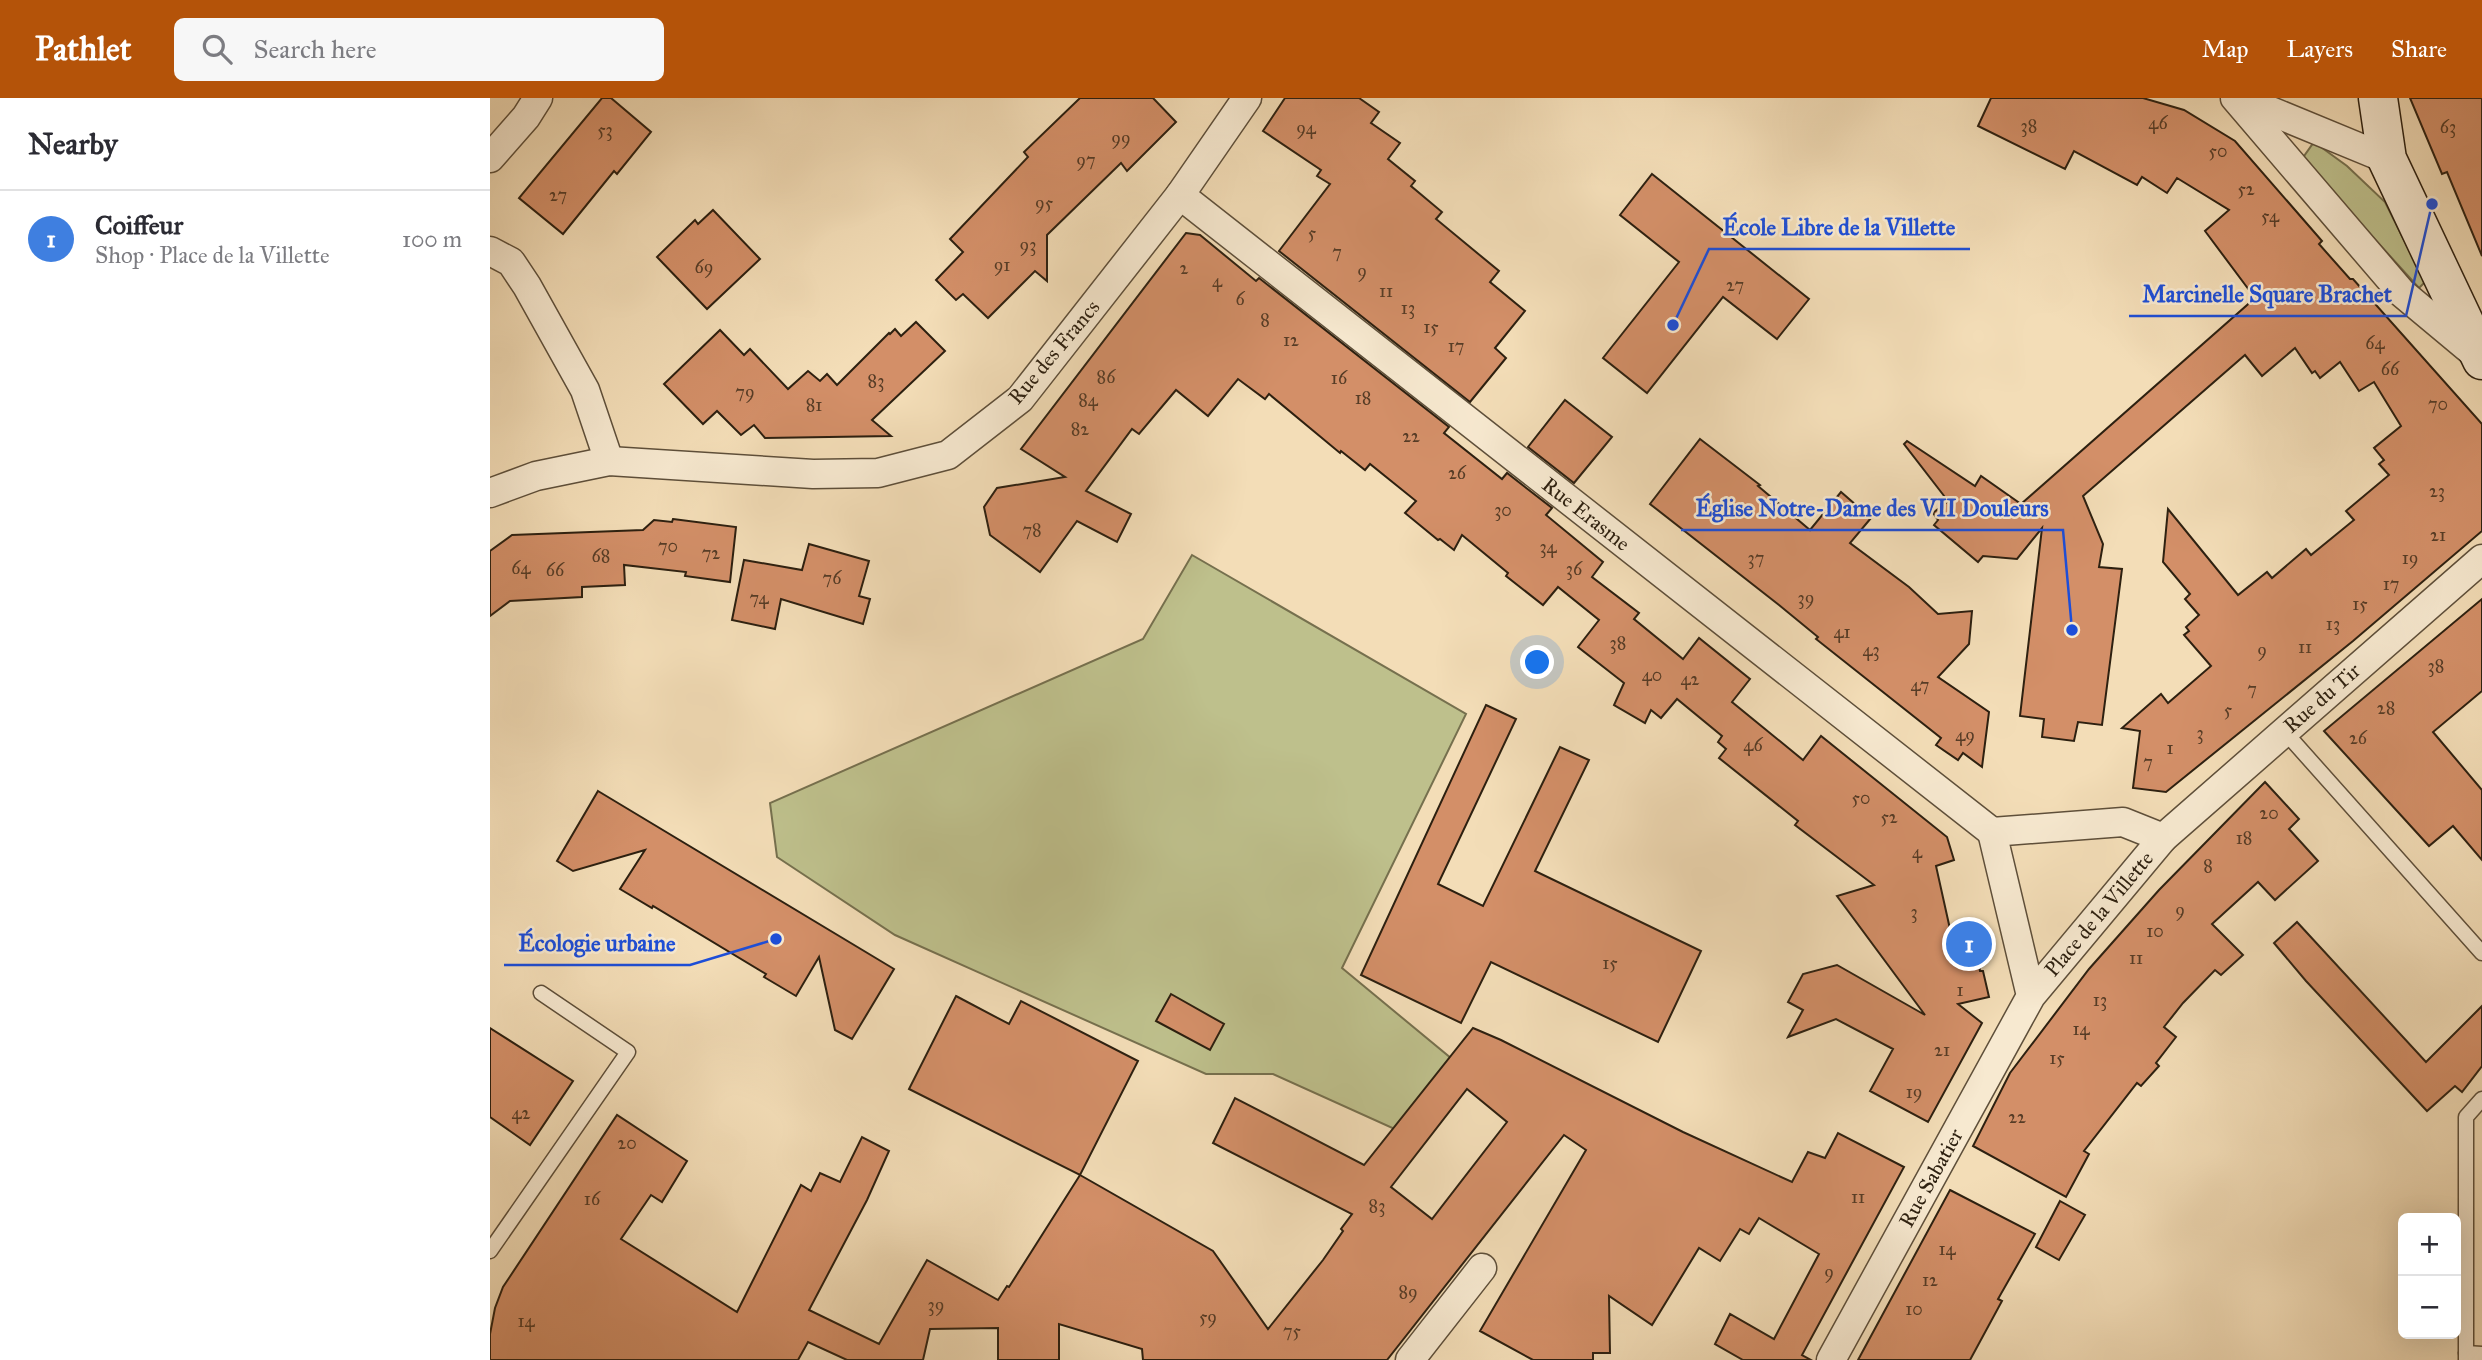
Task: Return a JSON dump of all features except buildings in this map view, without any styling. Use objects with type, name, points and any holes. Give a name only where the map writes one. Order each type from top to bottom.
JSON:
[{"type":"street","points":[[490,158],[526,117],[538,98]]},
{"type":"street","name":"Rue des Francs","points":[[490,493],[536,475],[609,461],[813,474],[878,473],[948,455],[1020,399],[1180,195],[1247,98]]},
{"type":"street","points":[[2237,98],[2387,159]]},
{"type":"street","points":[[2237,98],[2402,293],[2482,359]]},
{"type":"street","points":[[2378,98],[2387,159],[2482,359]]},
{"type":"street","name":"Rue Erasme","points":[[1180,195],[1992,832]]},
{"type":"street","points":[[490,251],[511,262],[527,286],[585,390],[609,461]]},
{"type":"street","name":"Rue du Tir","points":[[2163,838],[2482,559]]},
{"type":"street","name":"Place de la Villette","points":[[2123,822],[2163,838],[2031,996],[1992,832],[2123,822]]},
{"type":"street","name":"Rue Sabatier","points":[[1831,1360],[2031,996]]},
{"type":"street","points":[[1410,1360],[1482,1268]]},
{"type":"lane","points":[[2284,731],[2482,953]]},
{"type":"lane","points":[[490,1251],[628,1052],[541,993]]},
{"type":"lane","points":[[2482,1099],[2466,1117],[2466,1356],[2482,1354]]},
{"type":"green space","points":[[2314,142],[2347,166],[2385,202],[2425,282],[2419,288],[2302,159]]},
{"type":"green space","points":[[1192,555],[1466,714],[1342,968],[1452,1059],[1399,1131],[1273,1074],[1206,1074],[895,935],[777,857],[770,803],[1143,639]]},
{"type":"place","name":"Marcinelle Square Brachet","points":[[2432,204]]},
{"type":"place","name":"École Libre de la Villette","points":[[1673,325]]},
{"type":"place","name":"Église Notre-Dame des VII Douleurs","points":[[2072,630]]},
{"type":"place","name":"Écologie urbaine","points":[[776,939]]},
{"type":"place","name":"Coiffeur","points":[[1969,944]]}]
